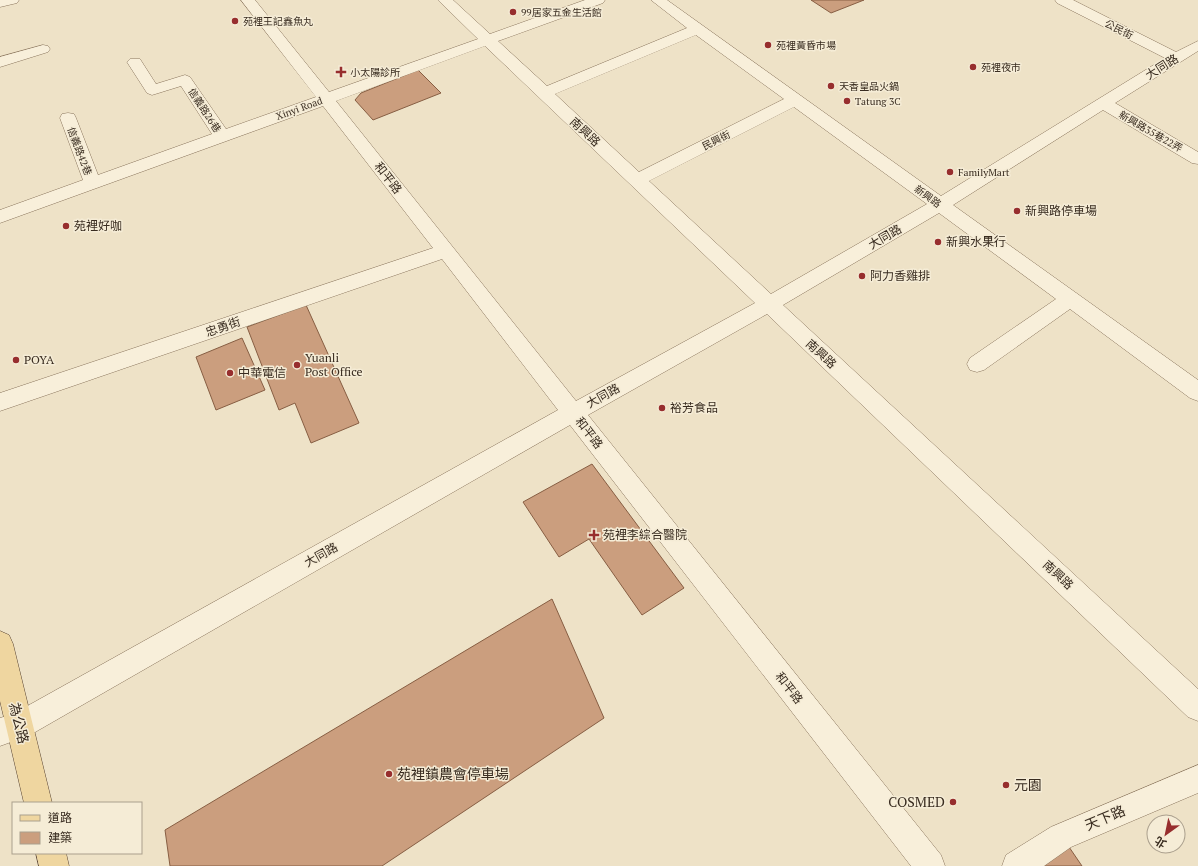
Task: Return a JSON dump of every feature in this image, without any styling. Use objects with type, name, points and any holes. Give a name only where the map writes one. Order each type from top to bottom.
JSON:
[{"type":"main road","name":"為公路","points":[[0,644],[10,728],[38,802]]},
{"type":"main road","points":[[51,854],[54,866]]},
{"type":"street","points":[[0,3],[12,0]]},
{"type":"street","name":"和平路","points":[[248,0],[930,866]]},
{"type":"street","name":"南興路","points":[[445,0],[1198,707]]},
{"type":"street","name":"Xinyi Road","points":[[0,217],[598,0]]},
{"type":"street","name":"新興路","points":[[658,0],[1198,392]]},
{"type":"street","name":"公民街","points":[[1062,0],[1176,58]]},
{"type":"street","points":[[544,93],[697,29]]},
{"type":"street","name":"大同路","points":[[10,728],[769,304],[940,205],[1198,45]]},
{"type":"street","points":[[0,62],[43,49]]},
{"type":"street","name":"信義路26巷","points":[[135,62],[152,90],[185,80],[222,136]]},
{"type":"street","name":"民興街","points":[[637,180],[795,100]]},
{"type":"street","name":"新興路35巷22弄","points":[[1103,103],[1198,159]]},
{"type":"street","name":"信義路42巷","points":[[68,118],[93,183]]},
{"type":"street","name":"忠勇街","points":[[0,402],[446,251]]},
{"type":"street","points":[[977,364],[1070,299]]},
{"type":"street","name":"天下路","points":[[1016,866],[1061,837],[1198,779]]},
{"type":"building","points":[[811,0],[864,0],[831,13]]},
{"type":"building","points":[[418,70],[441,93],[373,120],[355,100],[361,93]]},
{"type":"building","name":"Yuanli Post Office","points":[[306,305],[359,423],[311,443],[295,403],[279,410],[247,327]]},
{"type":"building","name":"中華電信","points":[[242,338],[265,390],[216,410],[196,357]]},
{"type":"building","points":[[592,464],[684,588],[642,615],[589,539],[559,557],[523,502]]},
{"type":"building","name":"苑裡鎮農會停車場","points":[[552,599],[604,718],[382,866],[170,866],[165,830]]},
{"type":"building","points":[[1067,844],[1082,866],[1029,866]]},
{"type":"place","name":"99居家五金生活館","points":[[513,12]]},
{"type":"place","name":"苑裡王記鑫魚丸","points":[[235,21]]},
{"type":"place","name":"苑裡黃昏市場","points":[[768,45]]},
{"type":"place","name":"苑裡夜市","points":[[973,67]]},
{"type":"place","name":"小太陽診所","points":[[341,72]]},
{"type":"place","name":"天香皇品火鍋","points":[[831,86]]},
{"type":"place","name":"Tatung 3C","points":[[847,101]]},
{"type":"place","name":"FamilyMart","points":[[950,172]]},
{"type":"place","name":"新興路停車場","points":[[1017,211]]},
{"type":"place","name":"苑裡好咖","points":[[66,226]]},
{"type":"place","name":"新興水果行","points":[[938,242]]},
{"type":"place","name":"阿力香雞排","points":[[862,276]]},
{"type":"place","name":"POYA","points":[[16,360]]},
{"type":"place","name":"Yuanli Post Office","points":[[297,365]]},
{"type":"place","name":"中華電信","points":[[230,373]]},
{"type":"place","name":"裕芳食品","points":[[662,408]]},
{"type":"place","name":"苑裡李綜合醫院","points":[[594,535]]},
{"type":"place","name":"苑裡鎮農會停車場","points":[[389,774]]},
{"type":"place","name":"元園","points":[[1006,785]]},
{"type":"place","name":"COSMED","points":[[953,802]]}]
